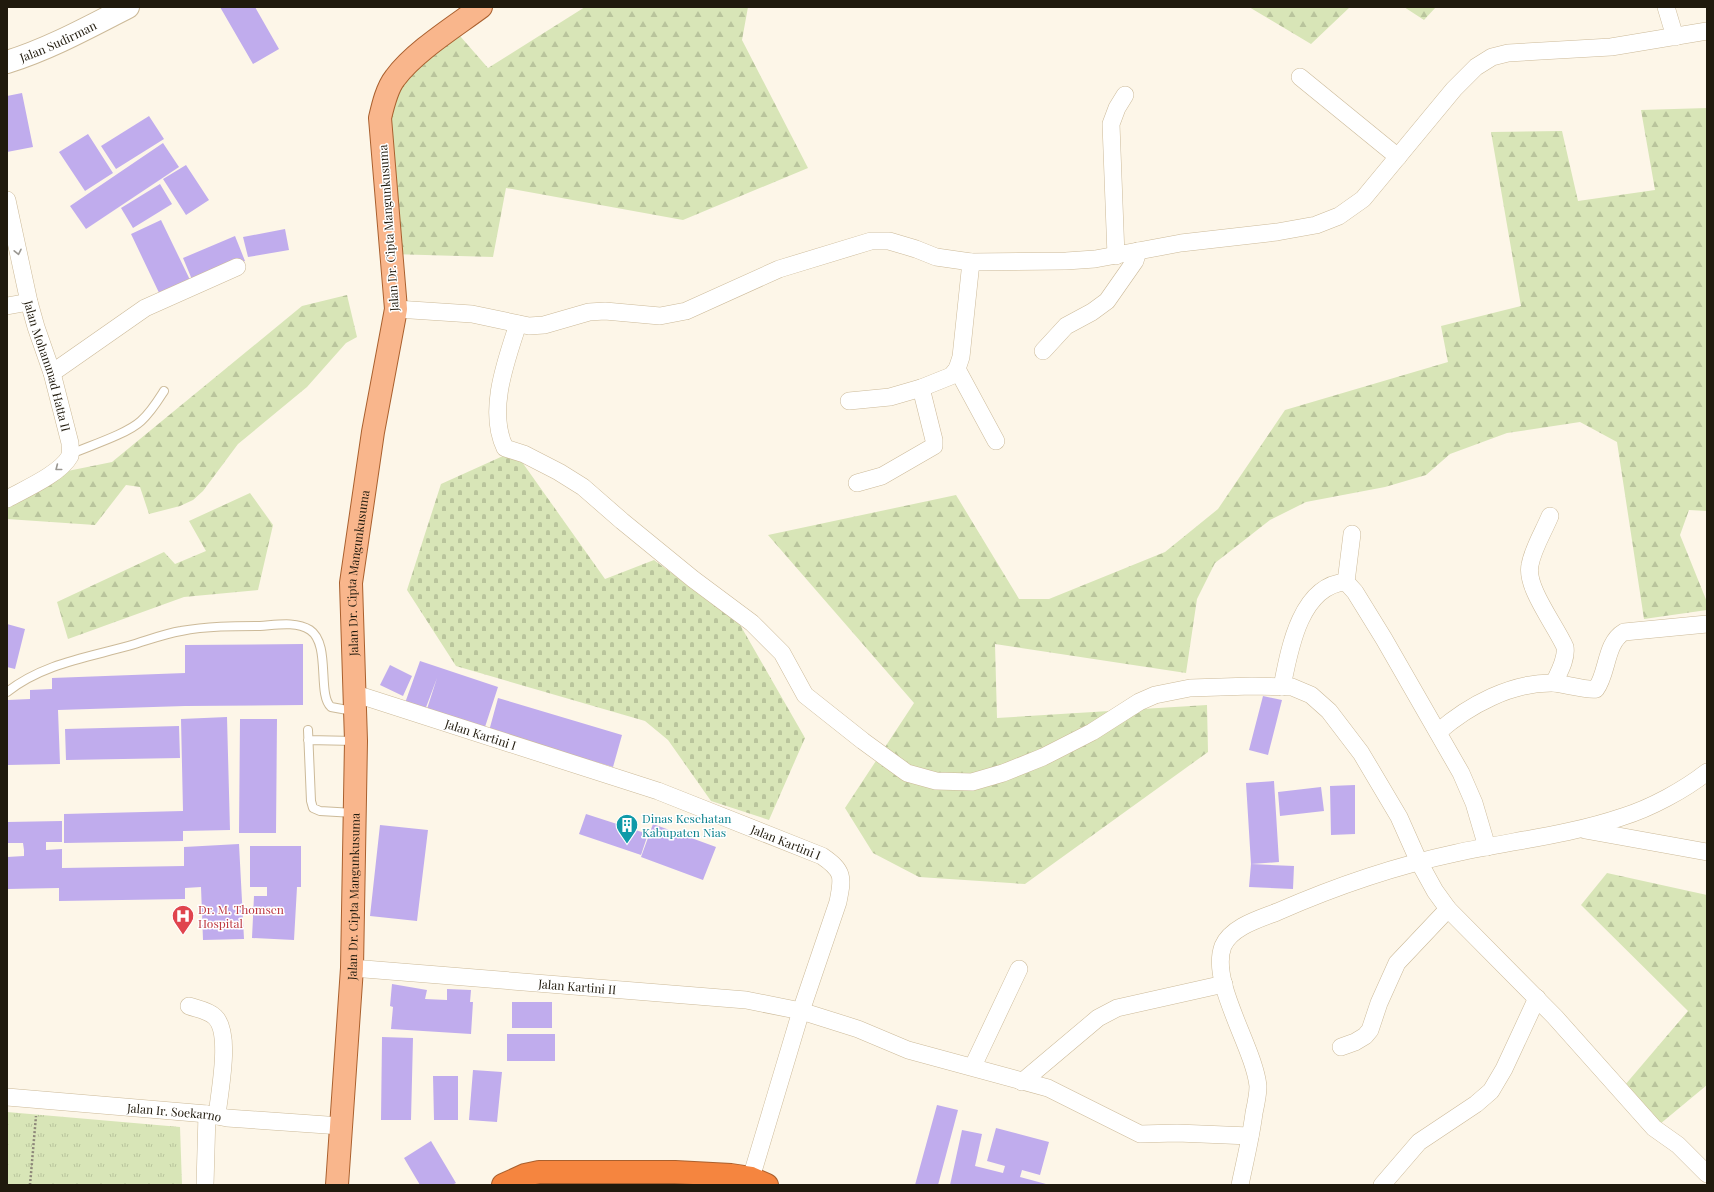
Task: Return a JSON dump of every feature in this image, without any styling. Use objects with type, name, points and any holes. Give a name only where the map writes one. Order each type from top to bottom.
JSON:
[{"type":"highway","points":[[503,1185],[525,1180],[539,1172],[675,1172],[731,1175],[759,1182]]},
{"type":"main road","name":"Jalan Dr. Cipta Mangunkusuma","points":[[336,1185],[352,968],[356,703],[351,583],[373,432],[396,309],[380,118],[385,100],[394,79],[412,58],[480,7]]},
{"type":"street","name":"Jalan Sudirman","points":[[7,62],[23,57],[75,34],[128,7]]},
{"type":"street","points":[[1666,7],[1675,37]]},
{"type":"street","points":[[396,309],[472,314],[529,326],[544,325],[589,312],[605,311],[660,316],[686,311],[778,270],[871,241],[889,241],[936,257],[971,262],[1066,261],[1116,256],[1181,243],[1277,232],[1316,225],[1339,216],[1363,199],[1454,89],[1476,67],[1492,58],[1508,53],[1529,51],[1611,47],[1707,31]]},
{"type":"street","points":[[1300,77],[1398,157]]},
{"type":"street","points":[[1116,256],[1111,124],[1117,108],[1125,95]]},
{"type":"street","name":"Jalan Mohammad Hatta II","points":[[7,200],[29,302],[52,372],[70,443],[71,454]]},
{"type":"street","points":[[1043,351],[1066,326],[1092,312],[1107,301],[1135,261],[1138,251]]},
{"type":"street","points":[[849,401],[890,397],[921,388],[951,376],[957,369],[961,357],[971,262]]},
{"type":"street","points":[[52,372],[145,308],[237,267]]},
{"type":"street","points":[[7,306],[29,302]]},
{"type":"street","points":[[518,324],[501,376],[498,403],[500,437],[505,448],[524,454],[559,472],[583,487],[646,540],[752,623],[782,653],[806,695],[863,741],[907,773],[936,781],[972,782],[1003,773],[1043,757],[1092,732],[1139,702],[1155,695],[1190,688],[1252,686],[1292,687],[1310,695],[1329,711],[1361,752],[1399,817],[1435,891],[1448,909],[1537,998],[1654,1128],[1678,1145],[1707,1174]]},
{"type":"street","points":[[957,369],[996,441]]},
{"type":"street","points":[[857,483],[882,476],[934,446],[934,440],[921,388]]},
{"type":"street","points":[[7,499],[64,464],[71,454]]},
{"type":"street","points":[[1550,516],[1533,556],[1529,574],[1540,600],[1565,646],[1566,652],[1554,683]]},
{"type":"street","points":[[1352,534],[1346,582],[1355,592],[1363,605],[1461,773],[1474,803],[1487,847]]},
{"type":"street","points":[[1282,687],[1289,651],[1303,613],[1315,596],[1326,588],[1346,582]]},
{"type":"street","points":[[1438,732],[1464,712],[1504,692],[1527,685],[1554,683],[1581,687],[1590,690],[1596,689],[1613,643],[1618,635],[1624,632],[1707,624]]},
{"type":"street","name":"Jalan Kartini I","points":[[356,703],[658,790],[822,856],[834,865],[840,874],[841,885],[838,902],[801,1011],[759,1182]]},
{"type":"street","points":[[1240,1185],[1258,1089],[1256,1071],[1234,1015],[1220,970],[1220,956],[1223,945],[1229,937],[1246,925],[1313,896],[1374,875],[1420,862],[1622,818],[1644,810],[1707,772]]},
{"type":"street","points":[[1579,828],[1707,852]]},
{"type":"street","points":[[1341,1047],[1355,1042],[1365,1036],[1370,1030],[1379,1003],[1397,963],[1448,909]]},
{"type":"street","name":"Jalan Kartini II","points":[[352,968],[746,1000],[801,1011],[858,1029],[908,1050],[974,1066],[1022,1082],[1048,1088],[1140,1134],[1177,1133],[1250,1136]]},
{"type":"street","points":[[974,1066],[1019,969]]},
{"type":"street","points":[[1022,1082],[1107,1012],[1127,1005],[1224,984]]},
{"type":"street","points":[[1382,1185],[1420,1142],[1476,1104],[1491,1091],[1504,1069],[1537,998]]},
{"type":"street","points":[[189,1006],[209,1012],[215,1017],[222,1030],[224,1045],[212,1115],[205,1185]]},
{"type":"street","name":"Jalan Ir. Soekarno","points":[[7,1097],[341,1126]]},
{"type":"lane","points":[[71,454],[114,436],[140,422],[153,409],[164,391]]},
{"type":"lane","points":[[7,692],[23,680],[52,666],[180,631],[216,627],[298,624],[312,631],[318,641],[323,660],[328,705],[331,707],[356,703]]},
{"type":"lane","points":[[308,730],[311,802],[313,808],[354,813]]},
{"type":"lane","points":[[308,740],[356,741]]},
{"type":"path","points":[[30,1185],[37,1100]]},
{"type":"green space","points":[[585,7],[748,7],[742,40],[808,168],[683,220],[506,188],[493,257],[391,254],[385,100],[453,28],[488,68]]},
{"type":"green space","points":[[1249,7],[1350,7],[1311,44]]},
{"type":"green space","points":[[1404,7],[1436,7],[1424,20]]},
{"type":"green space","points":[[1707,108],[1707,511],[1689,510],[1680,535],[1707,602],[1707,610],[1644,619],[1617,442],[1580,422],[1507,433],[1450,454],[1426,475],[1385,487],[1306,502],[1270,520],[1215,563],[1197,599],[1186,673],[995,644],[997,718],[1207,705],[1208,752],[1025,884],[919,877],[873,853],[845,808],[914,703],[768,535],[956,495],[1019,599],[1049,599],[1165,552],[1218,509],[1285,410],[1448,362],[1441,326],[1521,306],[1491,132],[1562,131],[1578,201],[1655,190],[1641,110]]},
{"type":"green space","points":[[347,295],[357,337],[346,343],[307,387],[238,444],[203,491],[193,500],[180,506],[149,514],[140,487],[126,485],[95,525],[7,519],[7,499],[48,475],[112,462],[302,306]]},
{"type":"green space","points":[[503,456],[522,462],[605,579],[654,560],[739,623],[805,738],[769,820],[711,801],[668,740],[645,721],[456,666],[407,590],[441,484]]},
{"type":"green space","points":[[250,493],[273,525],[258,590],[184,597],[68,639],[57,602],[164,552],[175,564],[206,551],[189,521]]},
{"type":"green space","points":[[1607,873],[1707,895],[1707,1085],[1660,1124],[1625,1085],[1688,1011],[1581,905]]},
{"type":"green space","points":[[7,1112],[180,1127],[182,1185],[7,1185]]},
{"type":"building","points":[[220,7],[255,7],[279,49],[253,64]]},
{"type":"building","points":[[22,93],[33,147],[7,152],[7,96]]},
{"type":"building","points":[[149,116],[164,139],[116,169],[101,146]]},
{"type":"building","points":[[88,134],[113,173],[85,191],[59,152]]},
{"type":"building","points":[[163,143],[179,167],[86,229],[70,206]]},
{"type":"building","points":[[186,165],[209,200],[186,215],[163,179]]},
{"type":"building","points":[[160,184],[172,204],[133,228],[121,208]]},
{"type":"building","points":[[161,220],[192,284],[162,299],[131,234]]},
{"type":"building","points":[[285,229],[289,250],[248,257],[243,237]]},
{"type":"building","points":[[235,236],[245,261],[193,282],[183,258]]},
{"type":"building","points":[[7,624],[25,629],[15,669],[7,667]]},
{"type":"building","points":[[303,644],[303,705],[185,706],[58,710],[60,764],[7,765],[8,700],[30,699],[30,690],[52,689],[52,678],[185,673],[185,645]]},
{"type":"building","points":[[420,661],[498,687],[485,727],[427,709],[437,678],[425,710],[405,703]]},
{"type":"building","points":[[390,665],[412,676],[403,696],[380,685]]},
{"type":"building","points":[[1263,696],[1282,700],[1268,755],[1249,750]]},
{"type":"building","points":[[498,698],[622,735],[613,767],[489,731]]},
{"type":"building","points":[[227,717],[230,830],[183,831],[183,841],[64,843],[64,814],[183,811],[181,719]]},
{"type":"building","points":[[240,719],[277,719],[276,833],[239,833]]},
{"type":"building","points":[[179,726],[180,758],[66,760],[65,729]]},
{"type":"building","points":[[1274,781],[1279,862],[1251,864],[1246,783]]},
{"type":"building","points":[[1355,785],[1355,834],[1331,835],[1330,786]]},
{"type":"building","points":[[1321,787],[1324,811],[1280,816],[1278,792]]},
{"type":"building","name":"Dinas Kesehatan Kabupaten Nias","points":[[586,814],[648,834],[641,855],[579,834]]},
{"type":"building","points":[[62,821],[62,842],[46,842],[46,850],[62,849],[62,868],[184,866],[184,847],[239,844],[244,939],[203,940],[201,887],[185,888],[185,899],[59,901],[59,888],[7,889],[7,857],[24,856],[24,850],[23,843],[7,843],[7,822]]},
{"type":"building","points":[[653,824],[716,847],[703,880],[641,857]]},
{"type":"building","points":[[380,825],[428,830],[417,921],[370,916]]},
{"type":"building","points":[[250,846],[301,846],[301,887],[297,887],[294,940],[252,938],[254,896],[267,896],[267,887],[250,887]]},
{"type":"building","points":[[1251,864],[1294,866],[1293,889],[1249,887]]},
{"type":"building","points":[[392,984],[427,990],[425,999],[447,1000],[447,989],[471,990],[470,1002],[473,1002],[471,1034],[391,1029],[393,1007],[390,1006]]},
{"type":"building","points":[[512,1002],[552,1002],[552,1028],[512,1028]]},
{"type":"building","points":[[507,1034],[555,1034],[555,1061],[507,1061]]},
{"type":"building","points":[[382,1037],[413,1038],[411,1120],[381,1120]]},
{"type":"building","points":[[473,1070],[502,1072],[497,1122],[469,1120]]},
{"type":"building","points":[[433,1076],[458,1076],[458,1120],[434,1120]]},
{"type":"building","points":[[937,1105],[958,1110],[938,1185],[915,1185]]},
{"type":"building","points":[[996,1128],[1049,1142],[1040,1175],[1022,1170],[1020,1177],[1046,1184],[1045,1185],[950,1185],[962,1130],[982,1134],[975,1166],[1003,1173],[1005,1166],[987,1161]]},
{"type":"building","points":[[431,1141],[456,1183],[452,1185],[420,1185],[404,1158]]},
{"type":"place","name":"Dinas Kesehatan Kabupaten Nias","points":[[627,844]]},
{"type":"place","name":"Dr. M. Thomsen Hospital","points":[[183,936]]}]
